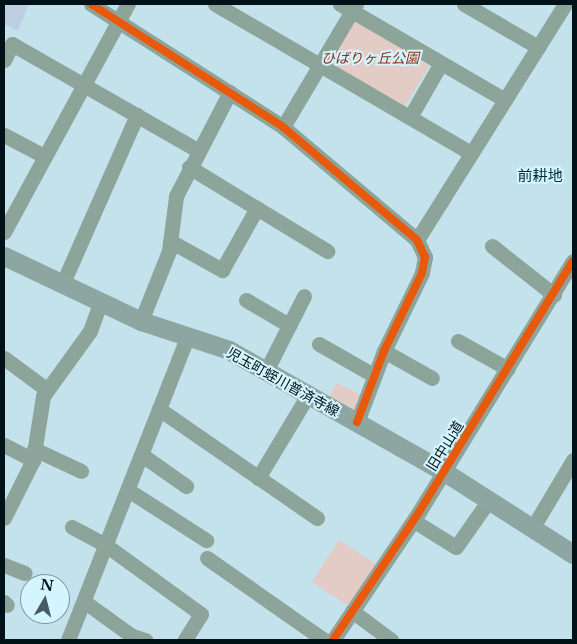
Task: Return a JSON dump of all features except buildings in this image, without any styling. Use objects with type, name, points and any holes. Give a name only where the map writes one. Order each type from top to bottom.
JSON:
[{"type":"main road","name":"児玉町蛭川普済寺線","points":[[4,256],[100,303],[187,338],[229,350],[443,471],[573,554]]},
{"type":"street","points":[[91,4],[283,127],[416,240],[425,257],[422,272],[384,350],[357,422]]},
{"type":"street","points":[[4,232],[83,83],[128,4]]},
{"type":"street","points":[[216,4],[471,154]]},
{"type":"street","points":[[464,4],[538,47]]},
{"type":"street","points":[[416,240],[566,4]]},
{"type":"street","points":[[283,127],[320,65],[349,6],[440,63],[504,100]]},
{"type":"street","points":[[4,60],[12,44],[83,83],[196,150]]},
{"type":"street","points":[[410,117],[440,63]]},
{"type":"street","points":[[141,320],[170,241],[176,196],[196,150],[230,92]]},
{"type":"street","points":[[62,285],[137,115]]},
{"type":"street","points":[[4,135],[44,156]]},
{"type":"street","points":[[189,167],[328,251]]},
{"type":"street","points":[[170,241],[222,270],[257,208]]},
{"type":"street","points":[[492,246],[554,295]]},
{"type":"street","name":"旧中山道","points":[[333,640],[414,521],[443,471],[554,295],[573,261]]},
{"type":"street","points":[[266,371],[304,296]]},
{"type":"street","points":[[246,300],[289,325]]},
{"type":"street","points":[[4,518],[33,454],[46,390],[90,331],[100,303]]},
{"type":"street","points":[[68,640],[85,602],[187,338]]},
{"type":"street","points":[[458,341],[508,369]]},
{"type":"street","points":[[319,344],[375,376]]},
{"type":"street","points":[[384,350],[432,378]]},
{"type":"street","points":[[4,358],[46,390]]},
{"type":"street","points":[[258,478],[308,395]]},
{"type":"street","points":[[159,410],[317,518]]},
{"type":"street","points":[[4,445],[81,471]]},
{"type":"street","points":[[142,455],[186,486]]},
{"type":"street","points":[[533,528],[573,460]]},
{"type":"street","points":[[128,490],[206,540]]},
{"type":"street","points":[[414,521],[456,547],[489,500]]},
{"type":"street","points":[[72,527],[107,546],[201,614],[185,640]]},
{"type":"street","points":[[207,558],[324,640]]},
{"type":"street","points":[[4,565],[24,573]]},
{"type":"street","points":[[85,602],[132,636],[145,640]]},
{"type":"street","points":[[352,611],[391,640]]},
{"type":"green space","name":"ひばりヶ丘公園","points":[[354,19],[429,66],[402,109],[327,62]]},
{"type":"green space","points":[[336,383],[360,394],[353,414],[328,399]]},
{"type":"green space","points":[[339,540],[376,564],[349,606],[312,582]]},
{"type":"cycle path","points":[[91,4],[283,127],[417,240],[425,257],[422,273],[384,351],[357,422]]},
{"type":"cycle path","points":[[333,640],[419,512],[573,261]]},
{"type":"district","name":"前耕地","points":[[540,176]]}]
